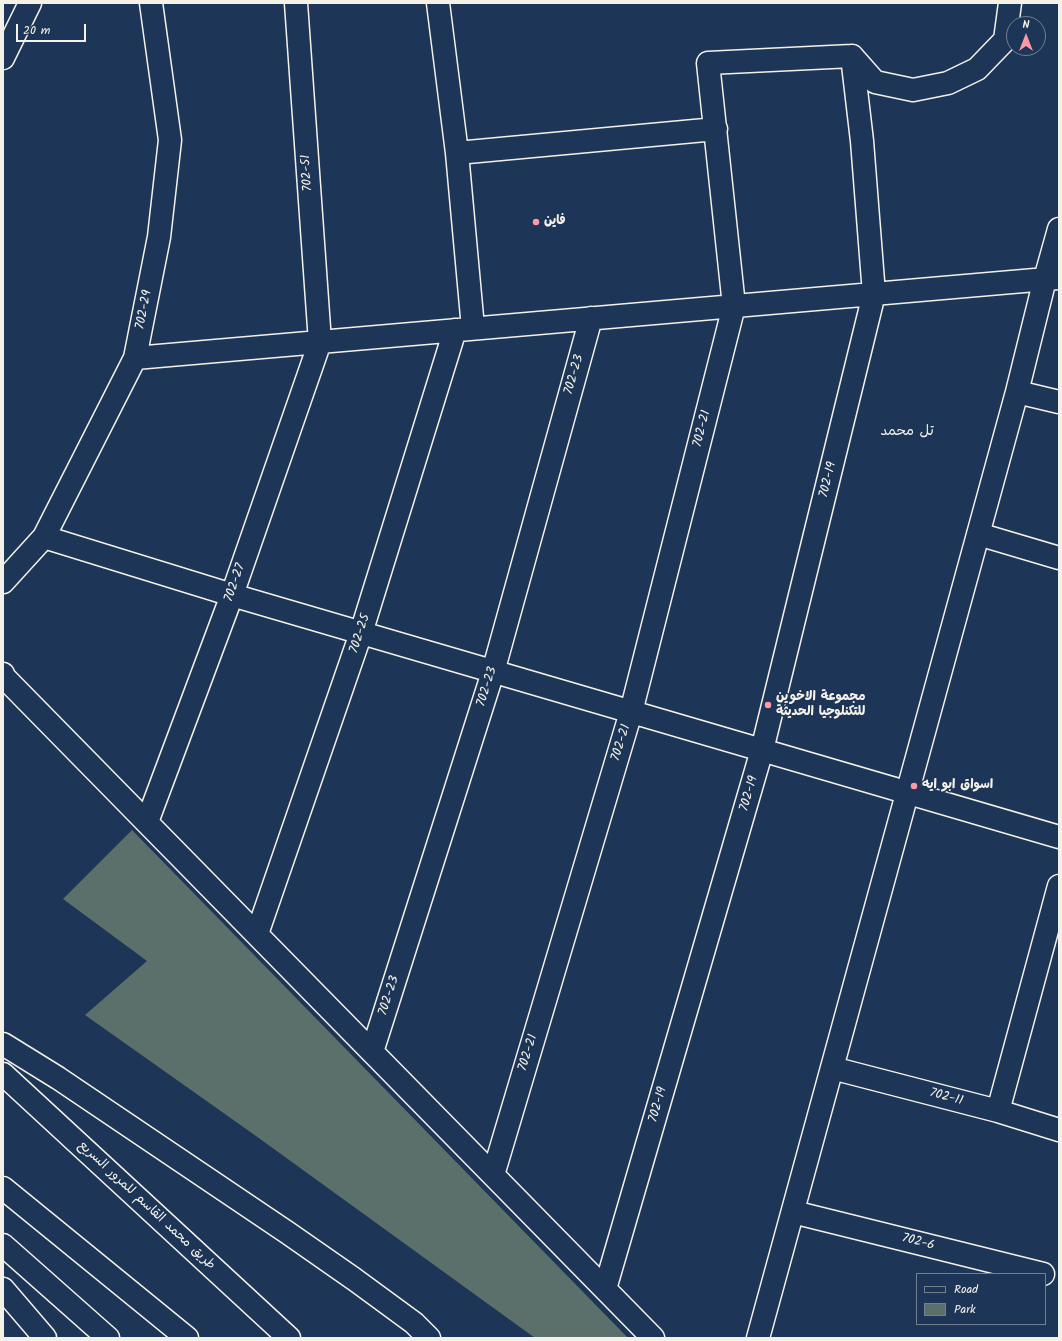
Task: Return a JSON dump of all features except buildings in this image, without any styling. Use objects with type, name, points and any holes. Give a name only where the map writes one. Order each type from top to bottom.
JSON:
[{"type":"main road","points":[[3,58],[30,3]]},
{"type":"main road","name":"702-29","points":[[3,582],[44,537],[135,358],[159,237],[170,140],[151,3]]},
{"type":"main road","name":"702-51","points":[[296,3],[320,342]]},
{"type":"main road","points":[[438,3],[458,153],[464,329]]},
{"type":"main road","points":[[734,306],[708,63],[852,56],[875,82],[913,90],[948,83],[977,69],[1005,40],[1010,3]]},
{"type":"main road","name":"702-19","points":[[605,1289],[762,750],[874,294],[862,141],[852,56]]},
{"type":"main road","points":[[458,153],[716,129]]},
{"type":"main road","points":[[758,1338],[1017,392],[1052,278],[1059,229]]},
{"type":"main road","points":[[135,358],[1052,278]]},
{"type":"main road","name":"702-21","points":[[493,1175],[631,712],[734,306]]},
{"type":"main road","name":"702-23","points":[[372,1052],[493,672],[591,318]]},
{"type":"main road","name":"702-25","points":[[257,934],[464,329]]},
{"type":"main road","name":"702-27","points":[[147,822],[232,595],[320,342]]},
{"type":"main road","points":[[1017,392],[1059,402]]},
{"type":"main road","points":[[978,534],[1059,558]]},
{"type":"main road","points":[[44,537],[232,595],[1059,838]]},
{"type":"main road","points":[[3,676],[653,1338]]},
{"type":"main road","points":[[998,1111],[1059,886]]},
{"type":"main road","points":[[3,1044],[58,1078],[288,1232],[422,1330],[441,1338]]},
{"type":"main road","name":"702-11","points":[[832,1068],[998,1111],[1059,1130]]},
{"type":"main road","name":"طريق محمد القاسم للمرور السريع","points":[[3,1074],[289,1338]]},
{"type":"main road","points":[[3,1188],[188,1338]]},
{"type":"main road","name":"702-6","points":[[793,1212],[1040,1273]]},
{"type":"main road","points":[[3,1245],[108,1338]]},
{"type":"main road","name":"702-6","points":[[1046,1275],[1059,1278]]},
{"type":"main road","points":[[3,1289],[45,1338]]},
{"type":"green space","points":[[132,830],[628,1338],[535,1338],[256,1136],[85,1015],[147,961],[63,899]]},
{"type":"place","name":"فاين","points":[[536,222]]},
{"type":"place","name":"مجموعة الاخوين للتكنلوجيا الحديثة","points":[[768,705]]},
{"type":"place","name":"اسواق ابو ايه","points":[[914,786]]},
{"type":"district","name":"تل محمد","points":[[907,433]]}]
